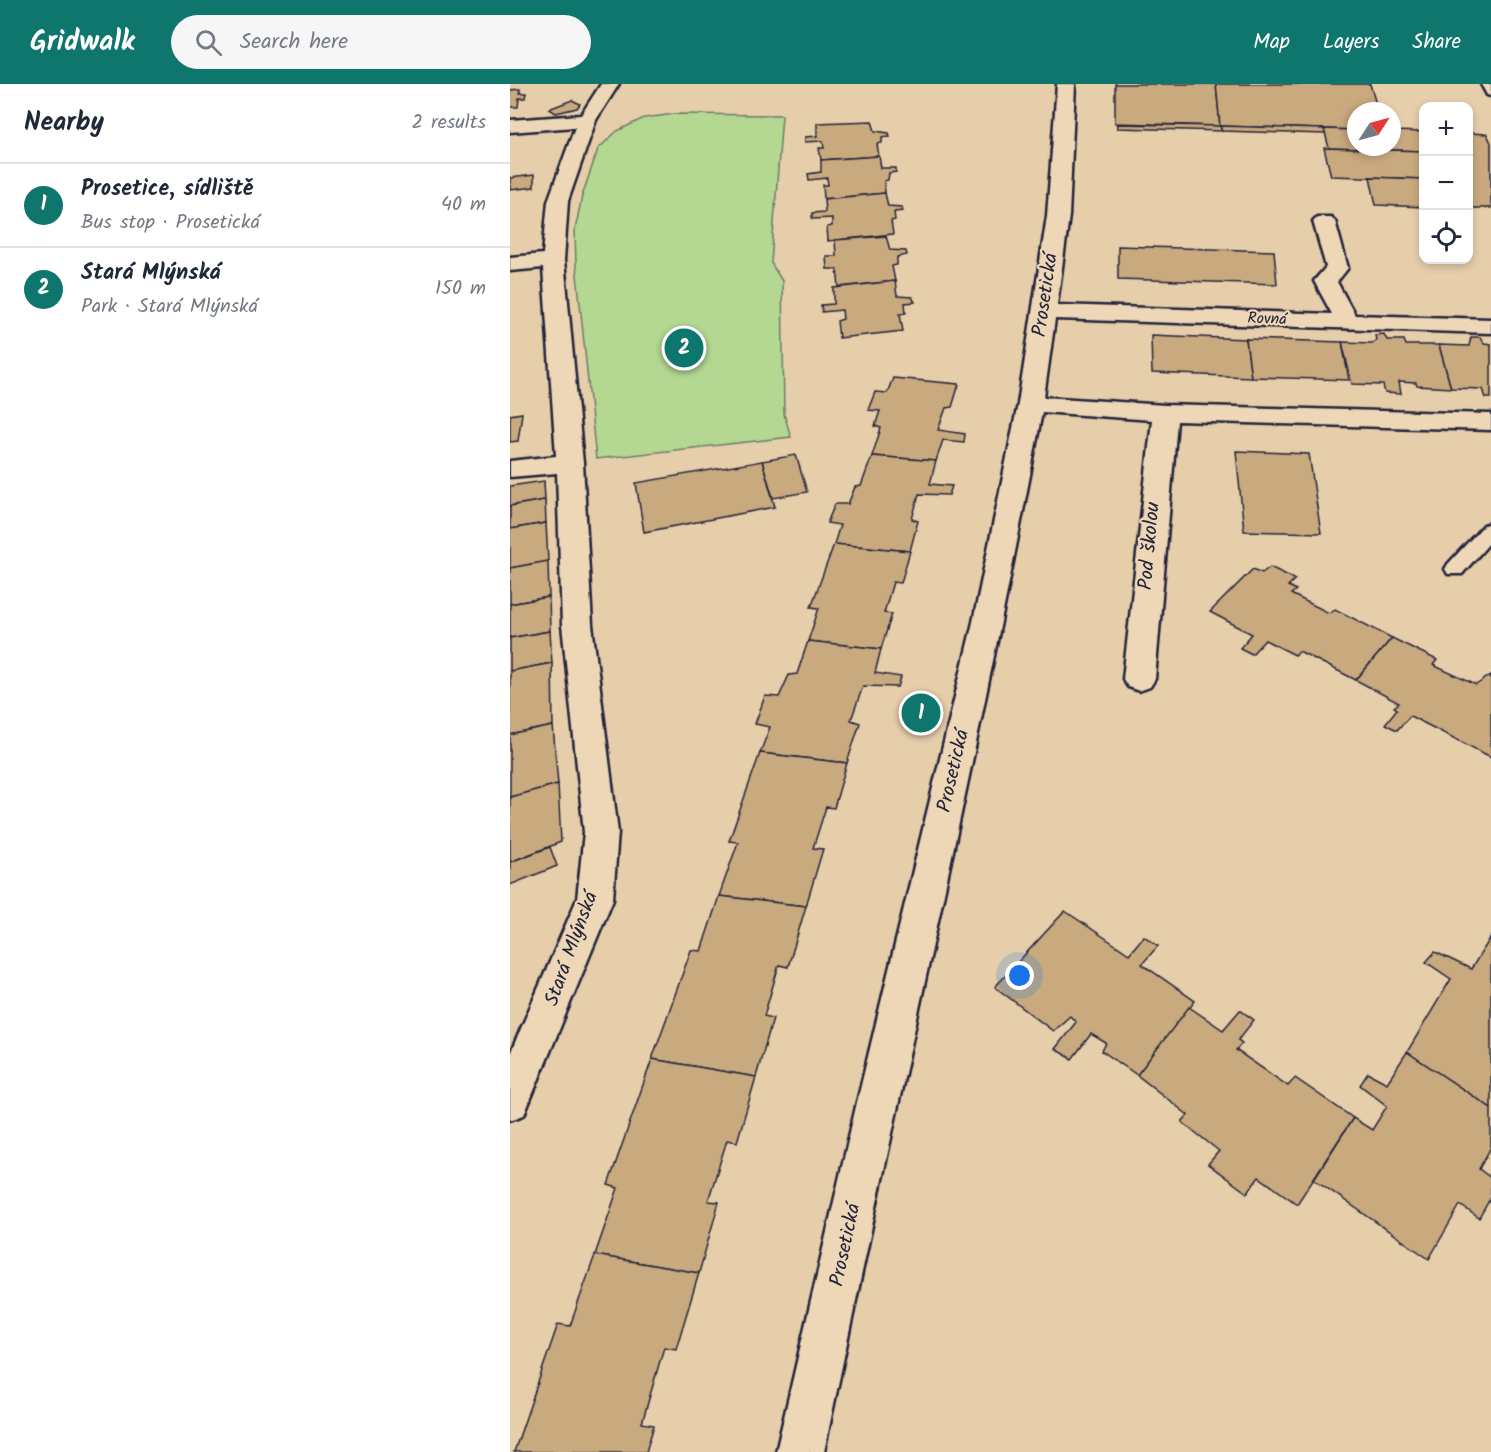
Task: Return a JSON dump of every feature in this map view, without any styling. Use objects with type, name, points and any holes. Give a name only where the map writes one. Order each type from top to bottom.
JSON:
[{"type":"street","name":"Stará Mlýnská","points":[[510,1101],[595,899],[600,832],[577,624],[570,463],[553,260],[558,201],[587,120],[610,84]]},
{"type":"street","name":"Prosetická","points":[[800,1452],[988,622],[1031,404],[1058,216],[1066,84]]},
{"type":"street","points":[[510,126],[587,120]]},
{"type":"street","points":[[1324,220],[1337,268],[1325,281],[1347,321]]},
{"type":"street","points":[[510,264],[553,260]]},
{"type":"street","name":"Rovná","points":[[1043,312],[1491,326]]},
{"type":"street","points":[[1031,404],[1165,413],[1491,422]]},
{"type":"street","name":"Pod školou","points":[[1138,679],[1165,413]]},
{"type":"street","points":[[510,469],[570,463]]},
{"type":"lane","points":[[1487,84],[1491,92]]},
{"type":"lane","points":[[1455,569],[1491,529]]},
{"type":"green space","points":[[675,114],[782,115],[771,263],[782,281],[784,414],[791,437],[596,459],[576,265],[575,230],[582,196],[598,149],[617,131],[644,118]]},
{"type":"building","points":[[1115,84],[1216,84],[1220,126],[1115,123]]},
{"type":"building","points":[[1216,84],[1370,84],[1375,102],[1347,102],[1347,130],[1220,126]]},
{"type":"building","points":[[520,89],[520,93],[526,93],[525,98],[519,98],[518,107],[510,107],[510,90]]},
{"type":"building","points":[[572,100],[580,104],[577,108],[556,113],[549,109]]},
{"type":"building","points":[[872,121],[875,131],[889,133],[890,136],[882,137],[882,143],[877,144],[879,156],[821,160],[819,148],[824,148],[823,141],[805,142],[805,137],[817,136],[817,123]]},
{"type":"building","points":[[1118,124],[1220,126],[1222,131],[1117,128]]},
{"type":"building","points":[[1220,126],[1324,129],[1326,134],[1222,131]]},
{"type":"building","points":[[1324,129],[1347,130],[1347,149],[1329,148]]},
{"type":"building","points":[[1401,131],[1419,132],[1419,151],[1401,150]]},
{"type":"building","points":[[1473,133],[1487,134],[1491,143],[1491,208],[1473,208]]},
{"type":"building","points":[[1324,148],[1347,149],[1347,156],[1401,156],[1401,150],[1419,151],[1419,179],[1331,176]]},
{"type":"building","points":[[879,156],[881,168],[896,168],[896,172],[889,173],[888,180],[884,181],[885,193],[824,199],[823,185],[828,185],[827,178],[809,180],[808,174],[821,172],[821,160]]},
{"type":"building","points":[[534,175],[534,187],[510,190],[510,178]]},
{"type":"building","points":[[1370,177],[1419,179],[1419,207],[1376,205]]},
{"type":"building","points":[[885,193],[888,206],[902,207],[903,211],[894,212],[895,220],[891,221],[893,234],[828,241],[827,227],[832,226],[832,218],[812,219],[812,213],[825,212],[824,199]]},
{"type":"building","points":[[886,236],[890,250],[906,251],[907,255],[897,257],[897,265],[892,266],[895,281],[839,287],[837,269],[827,269],[826,256],[836,256],[835,240]]},
{"type":"building","points":[[1118,246],[1274,251],[1277,284],[1118,279]]},
{"type":"building","points":[[895,281],[897,296],[912,297],[915,302],[905,303],[906,313],[900,314],[903,331],[839,338],[837,321],[843,319],[842,310],[822,312],[821,305],[834,304],[834,288]]},
{"type":"building","points":[[1384,334],[1387,340],[1404,340],[1406,345],[1439,345],[1451,388],[1417,386],[1416,383],[1399,382],[1401,394],[1385,393],[1383,385],[1352,384],[1342,342],[1372,343],[1376,340],[1375,335]]},
{"type":"building","points":[[1151,335],[1246,339],[1251,377],[1152,373]]},
{"type":"building","points":[[1471,337],[1480,337],[1484,343],[1491,344],[1491,398],[1486,398],[1483,389],[1451,388],[1439,345],[1469,346]]},
{"type":"building","points":[[1246,339],[1342,342],[1349,380],[1251,377]]},
{"type":"building","points":[[893,378],[959,384],[952,407],[946,408],[938,430],[965,434],[964,442],[943,440],[936,461],[872,456],[881,428],[875,426],[880,411],[868,410],[875,392],[887,393]]},
{"type":"building","points":[[522,413],[518,441],[510,442],[510,415]]},
{"type":"building","points":[[1236,451],[1309,454],[1321,533],[1244,531]]},
{"type":"building","points":[[796,455],[807,492],[773,498],[762,461]]},
{"type":"building","points":[[872,456],[936,461],[930,484],[952,486],[949,495],[919,494],[912,519],[918,521],[910,551],[834,544],[840,525],[827,523],[835,504],[848,504],[855,487],[861,486]]},
{"type":"building","points":[[762,461],[775,507],[644,532],[636,483]]},
{"type":"building","points":[[544,481],[545,500],[510,506],[510,486]]},
{"type":"building","points":[[545,500],[546,523],[510,529],[510,506]]},
{"type":"building","points":[[546,523],[548,561],[510,568],[510,529]]},
{"type":"building","points":[[834,544],[910,551],[901,583],[893,582],[884,613],[892,614],[881,649],[808,641],[819,608],[811,607]]},
{"type":"building","points":[[548,561],[549,597],[510,604],[510,568]]},
{"type":"building","points":[[1270,567],[1295,579],[1288,586],[1296,590],[1291,594],[1329,613],[1335,609],[1392,638],[1356,680],[1299,651],[1295,655],[1265,640],[1252,654],[1240,648],[1252,634],[1210,612],[1253,569],[1262,573]]},
{"type":"building","points":[[549,597],[550,631],[510,638],[510,604]]},
{"type":"building","points":[[550,631],[552,663],[510,671],[510,638]]},
{"type":"building","points":[[1392,638],[1437,660],[1433,665],[1476,685],[1491,675],[1491,757],[1410,716],[1397,730],[1385,724],[1397,709],[1394,707],[1399,703],[1356,680]]},
{"type":"building","points":[[808,641],[881,649],[875,673],[901,677],[898,687],[863,686],[851,720],[860,723],[847,763],[760,753],[770,727],[755,724],[765,696],[779,697],[789,675],[797,674]]},
{"type":"building","points":[[552,663],[553,726],[510,735],[510,671]]},
{"type":"building","points":[[553,726],[558,784],[510,797],[510,735]]},
{"type":"building","points":[[760,753],[847,763],[834,808],[826,807],[813,848],[823,849],[806,906],[719,896],[738,842],[729,841]]},
{"type":"building","points":[[558,784],[561,842],[510,862],[510,797]]},
{"type":"building","points":[[550,847],[557,866],[510,885],[510,862]]},
{"type":"building","points":[[719,896],[806,906],[788,967],[779,965],[764,1016],[773,1018],[756,1077],[652,1059],[691,950],[701,951]]},
{"type":"building","points":[[1065,911],[1129,954],[1144,936],[1158,946],[1142,964],[1195,1001],[1137,1075],[1102,1051],[1106,1043],[1091,1034],[1072,1059],[1055,1049],[1076,1022],[1070,1016],[1053,1031],[995,987]]},
{"type":"building","points":[[1491,937],[1491,1108],[1407,1052],[1451,979],[1426,962],[1435,952],[1471,969]]},
{"type":"building","points":[[1189,1007],[1223,1030],[1240,1010],[1254,1020],[1238,1040],[1242,1043],[1236,1050],[1288,1086],[1295,1078],[1353,1118],[1297,1204],[1259,1177],[1247,1193],[1208,1164],[1219,1151],[1182,1122],[1188,1115],[1137,1075]]},
{"type":"building","points":[[1407,1052],[1491,1108],[1491,1147],[1479,1169],[1491,1178],[1491,1197],[1479,1218],[1460,1205],[1429,1259],[1314,1179],[1353,1118],[1372,1130],[1387,1106],[1360,1085],[1368,1073],[1387,1083]]},
{"type":"building","points":[[652,1059],[756,1077],[737,1142],[727,1140],[708,1201],[719,1202],[699,1273],[595,1255],[618,1188],[608,1185]]},
{"type":"building","points":[[595,1255],[699,1273],[676,1349],[664,1347],[642,1423],[654,1425],[646,1452],[514,1452],[558,1324],[570,1326]]},
{"type":"place","name":"Stará Mlýnská","points":[[684,348]]},
{"type":"place","name":"Prosetice, sídliště","points":[[921,713]]}]
